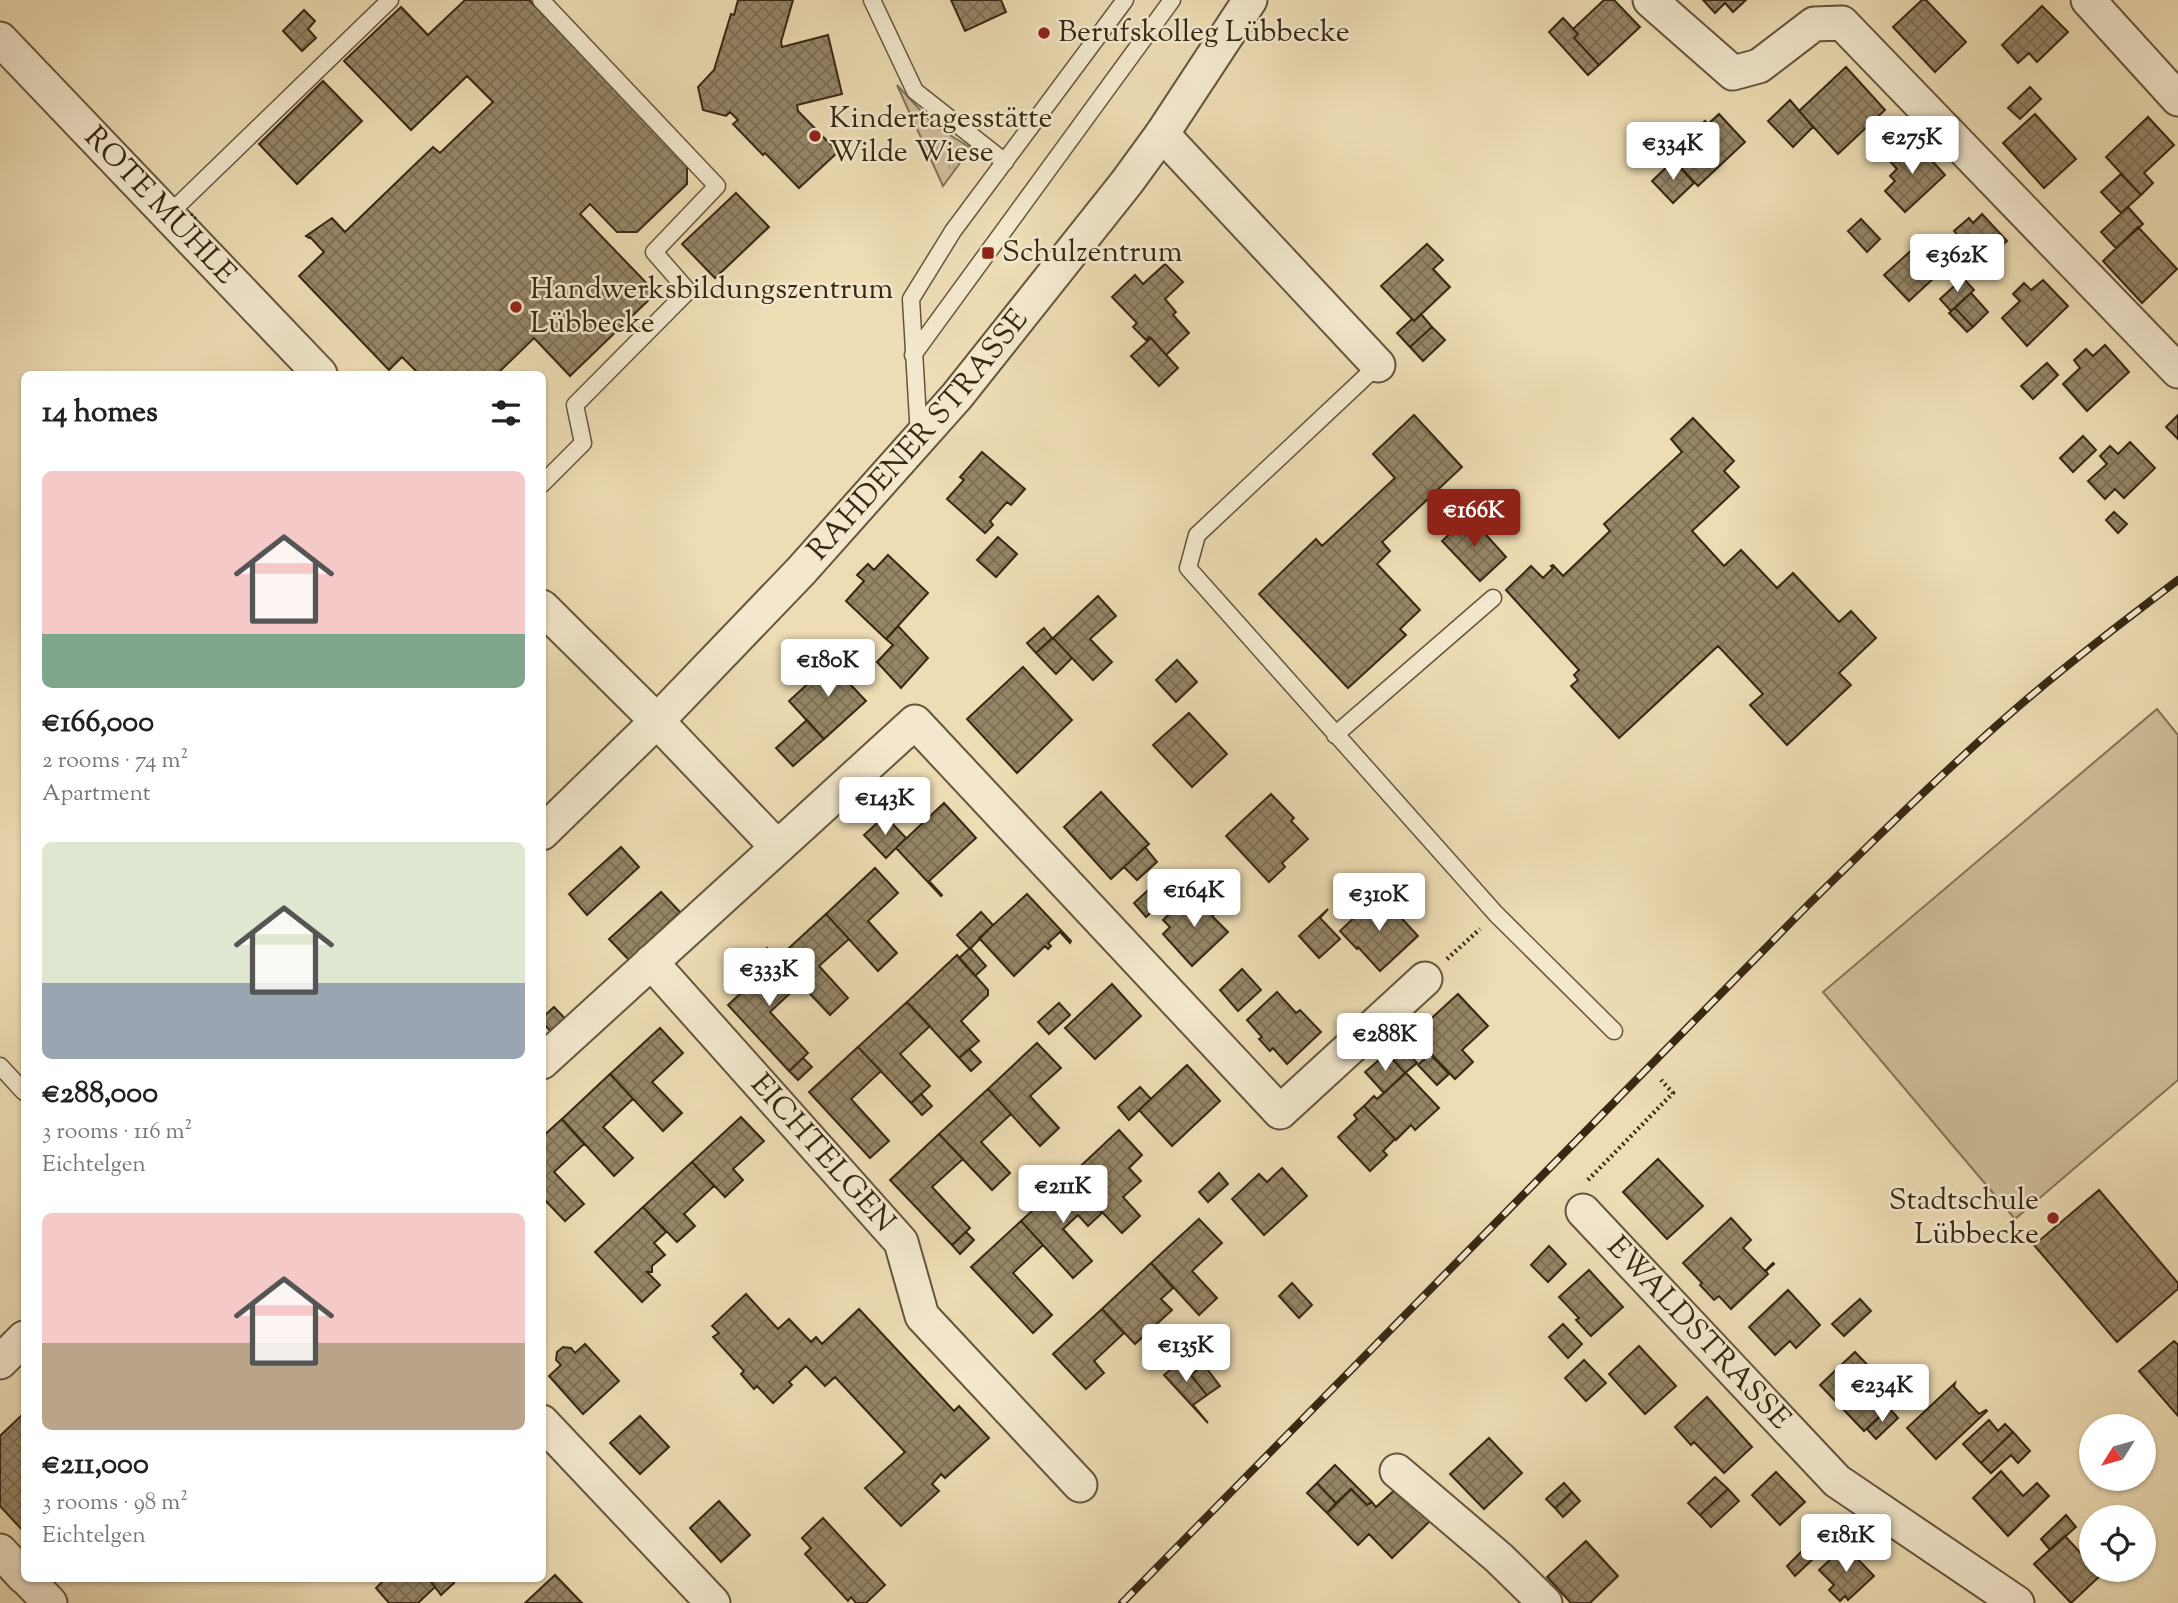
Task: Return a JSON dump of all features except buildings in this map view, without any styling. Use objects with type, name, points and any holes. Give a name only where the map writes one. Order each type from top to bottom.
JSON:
[{"type":"street","name":"RAHDENER STRASSE","points":[[546,829],[657,721],[801,571],[920,440],[1127,182],[1162,134],[1250,0]]},
{"type":"street","points":[[1650,0],[1733,73],[1759,66],[1814,24],[1842,23],[2178,371]]},
{"type":"street","points":[[2088,0],[2178,99]]},
{"type":"street","name":"ROTE MÜHLE","points":[[0,39],[317,371]]},
{"type":"street","points":[[1162,134],[1378,365]]},
{"type":"street","points":[[546,611],[657,721],[777,847]]},
{"type":"street","points":[[546,1058],[915,722],[1280,1112],[1425,979]]},
{"type":"street","name":"EICHTELGEN","points":[[651,962],[901,1242],[922,1316],[1080,1485]]},
{"type":"street","name":"EWALDSTRASSE","points":[[1583,1211],[1837,1481],[2017,1603]]},
{"type":"street","points":[[0,1362],[21,1341]]},
{"type":"street","points":[[546,1427],[694,1596]]},
{"type":"street","points":[[1397,1471],[1499,1558],[1545,1603]]},
{"type":"street","points":[[0,1551],[21,1574]]},
{"type":"street","points":[[29,1582],[50,1603]]},
{"type":"lane","points":[[169,214],[390,0]]},
{"type":"lane","points":[[541,0],[717,186],[654,251],[688,291],[575,405],[583,443],[546,481]]},
{"type":"lane","points":[[872,0],[915,90],[1005,162]]},
{"type":"lane","points":[[920,440],[911,299],[953,231],[1125,0]]},
{"type":"lane","points":[[913,355],[1172,0]]},
{"type":"lane","points":[[1378,365],[1197,535],[1188,568],[1496,914],[1614,1031]]},
{"type":"lane","points":[[1335,735],[1493,598]]},
{"type":"lane","points":[[0,1066],[21,1089]]},
{"type":"path","points":[[1425,979],[1496,914]]},
{"type":"path","points":[[1583,1211],[1576,1193],[1673,1093],[1661,1080]]},
{"type":"green space","points":[[897,85],[935,126],[971,148],[943,186]]},
{"type":"green space","points":[[2157,709],[2178,735],[2178,1080],[2015,1219],[1823,992]]},
{"type":"railway","points":[[1122,1603],[1809,904],[1886,829],[2019,706],[2178,580]]},
{"type":"place","name":"Berufskolleg Lübbecke","points":[[1044,33]]},
{"type":"place","name":"Kindertagesstätte Wilde Wiese","points":[[815,136]]},
{"type":"place","name":"Schulzentrum","points":[[988,253]]},
{"type":"place","name":"Handwerksbildungszentrum Lübbecke","points":[[516,307]]},
{"type":"place","name":"Stadtschule Lübbecke","points":[[2053,1218]]}]
